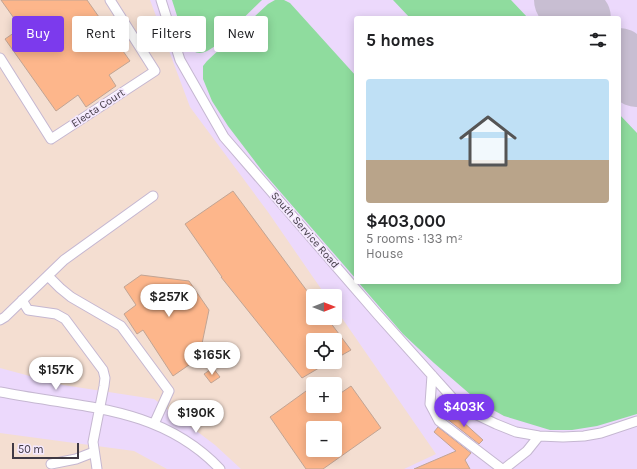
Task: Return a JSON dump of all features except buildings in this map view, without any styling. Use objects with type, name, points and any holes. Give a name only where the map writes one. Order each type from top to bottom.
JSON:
[{"type":"street","name":"Electa Court","points":[[0,58],[51,139],[155,71],[110,0]]},
{"type":"street","name":"South Service Road","points":[[162,0],[180,60],[224,137],[378,315],[456,402],[474,414],[496,424],[516,432],[539,436],[584,436],[601,433],[637,421]]},
{"type":"street","points":[[0,320],[5,317],[64,260],[154,196]]},
{"type":"street","points":[[48,276],[71,297],[122,326],[169,391],[154,424]]},
{"type":"street","points":[[22,300],[28,310],[56,314],[65,319],[103,370],[105,378],[101,409],[93,442],[96,469]]},
{"type":"street","points":[[432,375],[430,404],[439,421],[503,469],[527,451],[539,436]]},
{"type":"street","points":[[0,392],[127,414],[154,424],[192,444],[207,455],[220,469]]},
{"type":"street","points":[[51,464],[76,459],[94,452]]},
{"type":"shaded area","points":[[0,0],[637,0],[637,469],[0,469]]},
{"type":"shaded area","points":[[0,0],[150,0],[156,16],[137,16],[137,52],[169,52],[190,107],[268,212],[321,289],[306,289],[306,325],[342,325],[342,318],[436,454],[404,469],[241,469],[215,445],[154,399],[63,385],[0,368]]},
{"type":"shaded area","points":[[0,433],[134,451],[167,469],[0,469]]},
{"type":"green space","points":[[172,0],[262,0],[246,16],[214,16],[214,47],[206,51],[206,16],[177,16]]},
{"type":"green space","points":[[275,0],[284,0],[290,3],[354,74],[354,277],[263,172],[228,126],[212,101],[203,79],[203,66],[217,52],[268,52],[268,16],[255,16],[268,4]]},
{"type":"green space","points":[[393,0],[511,0],[526,16],[408,16]]},
{"type":"green space","points":[[621,116],[637,133],[637,414],[597,426],[572,430],[550,430],[504,416],[486,406],[471,395],[403,334],[360,284],[621,284]]},
{"type":"taxiway","points":[[571,8],[581,16]]},
{"type":"taxiway","points":[[621,53],[637,68]]},
{"type":"runway","points":[[564,0],[579,16]]},
{"type":"runway","points":[[621,60],[637,77]]}]
